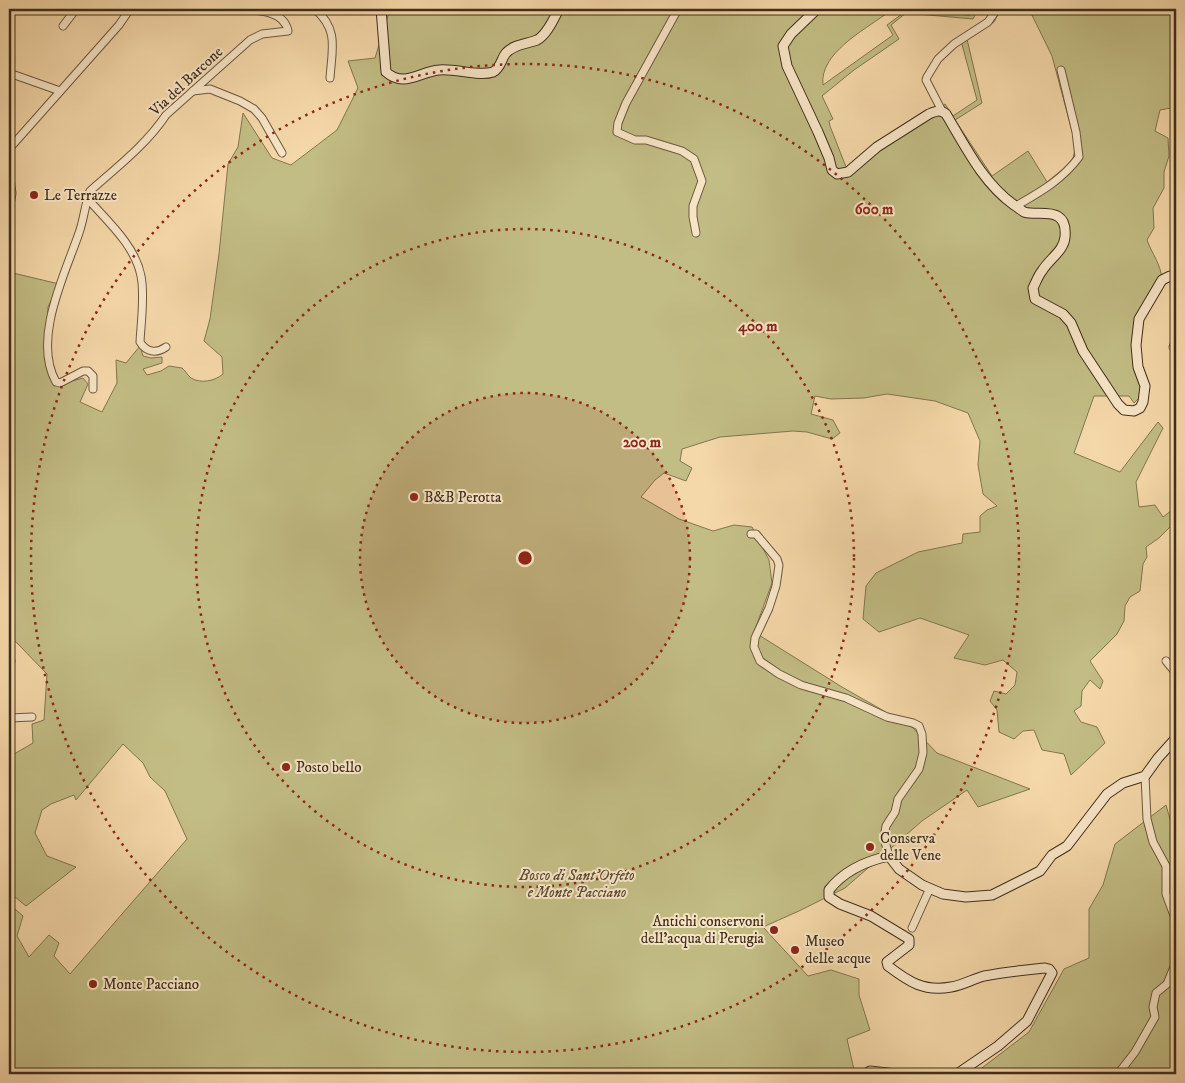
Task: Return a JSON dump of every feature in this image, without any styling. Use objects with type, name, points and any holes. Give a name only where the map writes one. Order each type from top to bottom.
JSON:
[{"type":"street","points":[[63,26],[76,9]]},
{"type":"street","points":[[9,149],[119,25],[130,9]]},
{"type":"street","name":"Via del Barcone","points":[[93,389],[93,376],[88,371],[83,371],[60,383],[56,382],[52,376],[48,356],[49,326],[53,306],[84,217],[87,198],[90,191],[134,152],[166,115],[250,40],[262,34],[288,31],[287,24],[282,18],[256,10],[235,9]]},
{"type":"street","points":[[315,9],[330,26],[333,39],[330,78]]},
{"type":"street","points":[[381,9],[386,72],[393,78],[409,79],[441,70],[493,72],[501,65],[506,53],[523,43],[538,40],[559,9]]},
{"type":"street","points":[[678,9],[626,103],[618,123],[618,132],[635,140],[646,140],[682,151],[694,159],[702,181],[693,206],[692,217],[696,233]]},
{"type":"street","points":[[817,9],[791,34],[783,46],[786,66],[818,132],[832,170],[837,174],[848,172],[878,148],[929,114],[942,110]]},
{"type":"street","points":[[997,9],[988,22],[954,44],[938,58],[926,80],[942,110],[978,167],[1016,206],[1025,212],[1050,213],[1060,218],[1064,227],[1065,238],[1060,249],[1042,270],[1033,288],[1035,299],[1063,314],[1071,323],[1083,351],[1118,404],[1124,410],[1134,411],[1140,408],[1143,402],[1145,386],[1138,367],[1136,345],[1139,319],[1162,280],[1170,276],[1176,278]]},
{"type":"street","points":[[1016,206],[1046,189],[1066,173],[1079,157],[1076,132],[1060,70]]},
{"type":"street","points":[[9,73],[60,91]]},
{"type":"street","points":[[193,91],[210,89],[240,101],[254,110],[262,118],[282,153]]},
{"type":"street","points":[[9,171],[12,194],[9,212]]},
{"type":"street","points":[[87,198],[126,242],[137,263],[142,278],[140,342],[148,351],[158,352],[166,347]]},
{"type":"street","points":[[1176,341],[1173,347],[1176,348]]},
{"type":"street","points":[[750,534],[756,534],[760,538],[777,559],[779,566],[776,586],[755,638],[754,647],[760,661],[779,674],[801,684],[846,698],[885,716],[919,726],[922,734],[923,753],[919,769],[898,799],[894,812],[886,826],[884,838],[889,856],[899,869],[930,888],[943,894],[966,897],[992,895],[1040,871],[1052,855],[1067,846],[1107,794],[1123,783],[1145,776],[1176,738]]},
{"type":"street","points":[[1166,661],[1176,673]]},
{"type":"street","points":[[9,718],[32,717]]},
{"type":"street","points":[[1145,776],[1147,819],[1153,842],[1166,866],[1166,894],[1176,920]]},
{"type":"street","points":[[889,856],[853,869],[837,879],[829,890],[829,897],[840,904],[871,916],[909,939],[909,945],[887,962],[888,966],[909,982],[928,987],[950,987],[982,977],[1016,971],[1045,968],[1049,969],[1052,973],[1027,1021],[998,1046],[957,1074]]},
{"type":"street","points":[[912,928],[930,888]]},
{"type":"street","points":[[1118,1074],[1136,1052],[1155,1017],[1153,1007],[1156,992],[1167,984],[1176,962]]},
{"type":"street","points":[[865,1074],[870,1072],[896,1074]]},
{"type":"green space","name":"Bosco di Sant'Orfeto e Monte Pacciano","points":[[390,9],[890,9],[886,14],[855,35],[835,53],[828,63],[823,85],[893,35],[887,25],[906,11],[970,15],[975,9],[978,9],[973,19],[906,13],[891,25],[899,39],[854,70],[822,96],[833,119],[829,121],[830,126],[846,167],[945,104],[953,116],[977,100],[960,37],[987,19],[993,9],[1001,9],[994,22],[967,39],[982,103],[955,120],[992,176],[1028,151],[1047,182],[1072,162],[1076,146],[1052,56],[1029,9],[1169,9],[1176,22],[1176,107],[1160,110],[1155,131],[1168,138],[1169,156],[1164,172],[1164,188],[1153,208],[1154,228],[1147,240],[1158,264],[1162,280],[1139,319],[1136,345],[1145,386],[1141,396],[1134,403],[1129,396],[1094,396],[1074,453],[1120,472],[1158,422],[1163,428],[1136,482],[1139,507],[1155,505],[1163,517],[1175,508],[1174,523],[1159,538],[1146,547],[1147,557],[1143,564],[1140,591],[1130,597],[1125,606],[1124,621],[1117,634],[1090,661],[1103,681],[1100,689],[1090,680],[1082,691],[1081,706],[1074,711],[1081,722],[1097,727],[1105,743],[1071,775],[1064,754],[1042,750],[1034,730],[1023,731],[1014,739],[999,732],[997,710],[990,701],[994,691],[1006,694],[1015,685],[1017,672],[1003,660],[985,665],[954,658],[969,635],[920,618],[879,632],[863,619],[866,586],[876,573],[918,552],[962,543],[963,534],[980,532],[980,516],[987,510],[997,506],[983,494],[978,465],[980,441],[968,413],[935,401],[887,394],[864,398],[831,399],[815,396],[811,414],[833,420],[840,433],[832,439],[807,432],[793,431],[720,437],[682,449],[680,461],[692,468],[686,481],[664,473],[655,480],[641,497],[679,519],[713,531],[734,525],[752,527],[769,560],[772,583],[754,632],[842,687],[912,727],[937,753],[1030,789],[978,807],[967,790],[922,821],[845,888],[763,927],[808,976],[831,970],[859,979],[859,995],[870,1030],[847,1039],[855,1074],[9,1074],[9,904],[23,916],[17,936],[29,957],[49,935],[59,943],[54,956],[70,974],[187,839],[165,791],[150,777],[143,763],[123,744],[76,800],[74,795],[51,804],[42,810],[35,833],[47,856],[76,867],[26,906],[9,892],[9,757],[33,743],[32,724],[44,720],[47,674],[9,636],[9,272],[59,284],[48,307],[46,336],[54,386],[83,378],[88,384],[80,402],[102,412],[117,383],[116,360],[126,363],[140,346],[143,356],[151,358],[162,357],[162,363],[143,369],[147,375],[161,371],[169,366],[182,368],[191,378],[199,381],[212,380],[223,374],[222,357],[204,341],[210,319],[219,254],[228,164],[238,147],[243,113],[272,158],[291,165],[337,130],[358,88],[348,61],[375,58]]},
{"type":"green space","points":[[1166,805],[1176,841],[1176,1074],[974,1074],[1029,1032],[1064,969],[1089,958],[1089,909],[1103,885],[1115,844]]},
{"type":"place","name":"Le Terrazze","points":[[34,195]]},
{"type":"place","name":"B&B Perotta","points":[[414,497]]},
{"type":"place","name":"Posto bello","points":[[286,767]]},
{"type":"place","name":"Conserva delle Vene","points":[[870,847]]},
{"type":"place","name":"Antichi conservoni dell'acqua di Perugia","points":[[774,930]]},
{"type":"place","name":"Museo delle acque","points":[[795,950]]},
{"type":"place","name":"Monte Pacciano","points":[[93,984]]}]
